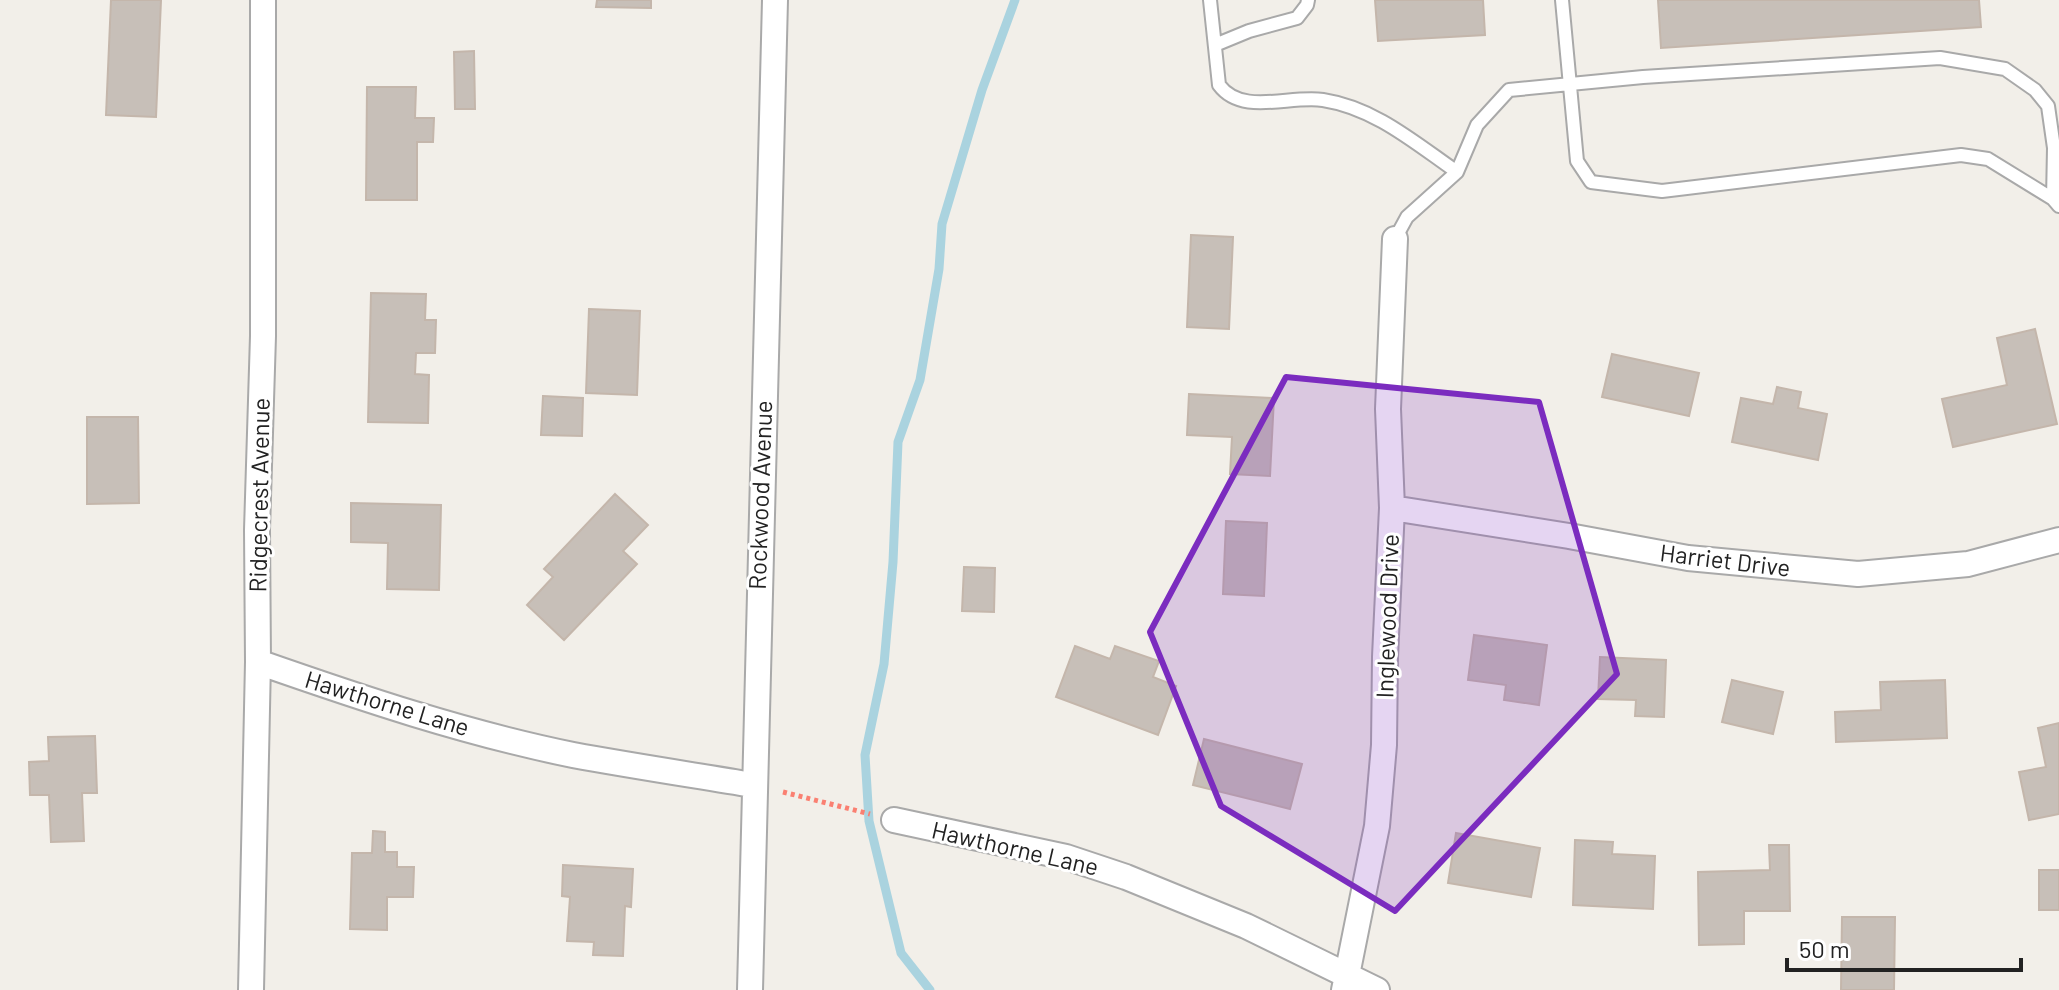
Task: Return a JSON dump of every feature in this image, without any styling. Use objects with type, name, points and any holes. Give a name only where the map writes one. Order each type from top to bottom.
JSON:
[{"type":"street","name":"Ridgecrest Avenue","points":[[251,990],[258,662],[257,530],[263,336],[263,0]]},
{"type":"street","name":"Rockwood Avenue","points":[[750,990],[764,788],[775,0]]},
{"type":"street","name":"Inglewood Drive","points":[[1346,982],[1377,826],[1384,745],[1392,508],[1388,409],[1395,239]]},
{"type":"street","name":"Harriet Drive","points":[[1392,508],[1688,558],[1858,574],[1968,564],[2059,540]]},
{"type":"street","name":"Hawthorne Lane","points":[[258,662],[380,705],[489,735],[572,754],[764,788]]},
{"type":"street","name":"Hawthorne Lane","points":[[894,820],[1066,857],[1126,877],[1246,926],[1346,982],[1377,990]]},
{"type":"lane","points":[[1210,0],[1219,85],[1227,95],[1239,102],[1322,100],[1378,117],[1457,172]]},
{"type":"lane","points":[[1215,45],[1249,31],[1297,18],[1308,0]]},
{"type":"lane","points":[[1562,0],[1577,161],[1591,182],[1662,191],[1961,155],[1988,159],[2056,203]]},
{"type":"lane","points":[[1395,239],[1407,217],[1457,172],[1477,125],[1509,90],[1940,58],[2005,69],[2035,90],[2048,106],[2054,148],[2056,203]]},
{"type":"path","points":[[764,788],[894,820]]},
{"type":"highlighted area","points":[[1286,377],[1539,402],[1617,674],[1395,911],[1221,806],[1150,632]]},
{"type":"building","points":[[111,0],[161,0],[156,117],[106,115]]},
{"type":"building","points":[[597,0],[651,0],[651,8],[596,7]]},
{"type":"building","points":[[1375,0],[1483,0],[1485,35],[1378,41]]},
{"type":"building","points":[[1658,0],[1979,0],[1981,27],[1661,48]]},
{"type":"building","points":[[474,51],[475,109],[455,109],[454,52]]},
{"type":"building","points":[[367,87],[416,87],[415,118],[434,118],[433,142],[417,142],[417,200],[366,200]]},
{"type":"building","points":[[1191,235],[1233,237],[1229,329],[1187,327]]},
{"type":"building","points":[[371,293],[426,294],[425,320],[436,320],[435,353],[416,353],[415,374],[429,375],[428,423],[368,422]]},
{"type":"building","points":[[589,309],[640,311],[637,395],[586,393]]},
{"type":"building","points":[[2035,329],[2057,424],[1953,447],[1942,399],[2007,385],[1997,338]]},
{"type":"building","points":[[1612,354],[1699,373],[1689,416],[1602,397]]},
{"type":"building","points":[[1777,387],[1801,392],[1798,408],[1827,414],[1818,460],[1732,442],[1741,398],[1773,404]]},
{"type":"building","points":[[1189,394],[1274,398],[1270,476],[1230,474],[1232,437],[1187,435]]},
{"type":"building","points":[[543,396],[583,398],[582,436],[541,435]]},
{"type":"building","points":[[87,417],[138,417],[139,503],[87,504]]},
{"type":"building","points":[[615,494],[648,525],[623,551],[637,564],[564,640],[527,605],[553,577],[544,569]]},
{"type":"building","points":[[351,503],[441,505],[439,590],[387,589],[388,543],[351,542]]},
{"type":"building","points":[[1226,521],[1267,523],[1264,596],[1223,594]]},
{"type":"building","points":[[964,567],[995,568],[994,612],[962,611]]},
{"type":"building","points":[[1474,635],[1547,645],[1539,705],[1504,700],[1506,685],[1468,680]]},
{"type":"building","points":[[1075,646],[1110,659],[1115,646],[1159,661],[1153,677],[1176,686],[1158,735],[1056,697]]},
{"type":"building","points":[[1600,657],[1666,660],[1664,717],[1635,716],[1636,700],[1598,699]]},
{"type":"building","points":[[1732,680],[1783,692],[1773,734],[1722,722]]},
{"type":"building","points":[[1945,680],[1947,738],[1836,742],[1835,712],[1881,710],[1880,682]]},
{"type":"building","points":[[2059,723],[2059,814],[2029,820],[2019,772],[2046,767],[2038,728]]},
{"type":"building","points":[[95,736],[97,793],[82,793],[84,841],[51,842],[49,795],[30,795],[29,762],[49,761],[48,737]]},
{"type":"building","points":[[1204,739],[1302,764],[1290,809],[1193,785]]},
{"type":"building","points":[[373,831],[385,832],[385,852],[397,852],[397,867],[414,867],[413,897],[387,897],[387,930],[350,929],[352,853],[372,853]]},
{"type":"building","points":[[1456,833],[1540,848],[1531,897],[1448,883]]},
{"type":"building","points":[[1575,840],[1613,842],[1612,854],[1655,856],[1653,909],[1573,905]]},
{"type":"building","points":[[1769,845],[1789,845],[1790,911],[1744,911],[1744,944],[1699,945],[1698,872],[1770,870]]},
{"type":"building","points":[[563,865],[633,869],[631,907],[625,906],[623,956],[593,955],[594,942],[567,941],[570,897],[562,896]]},
{"type":"building","points":[[2039,870],[2059,870],[2059,910],[2039,910]]},
{"type":"building","points":[[1842,917],[1895,917],[1894,990],[1841,990]]},
{"type":"waterway","points":[[930,990],[901,953],[869,821],[865,755],[884,664],[893,562],[898,442],[920,380],[939,269],[942,224],[982,90],[1015,0]]}]
